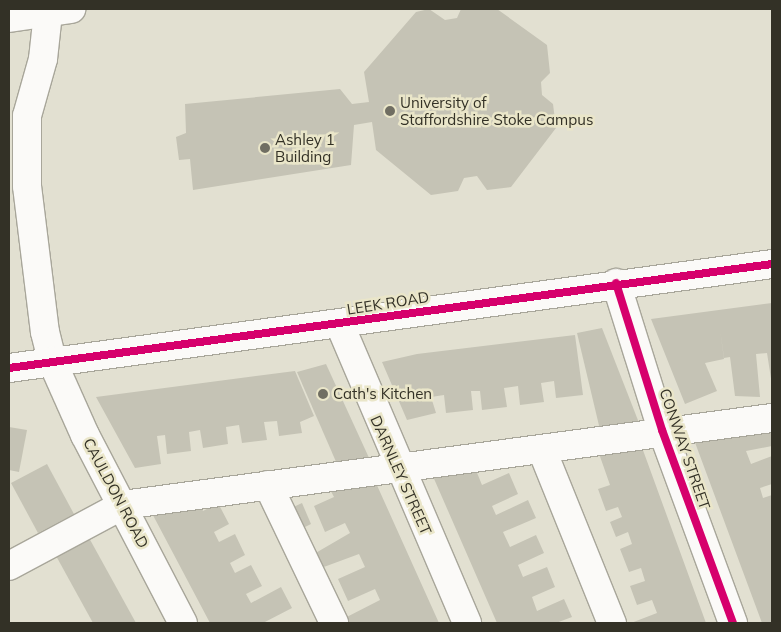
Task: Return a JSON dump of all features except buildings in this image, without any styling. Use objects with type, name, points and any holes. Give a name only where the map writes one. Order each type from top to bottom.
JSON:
[{"type":"main road","points":[[9,18],[60,11]]},
{"type":"main road","name":"CAULDON ROAD","points":[[60,11],[43,59],[27,116],[28,186],[52,361],[183,623]]},
{"type":"main road","name":"LEEK ROAD","points":[[9,368],[340,325],[616,283],[772,264]]},
{"type":"main road","name":"CONWAY STREET","points":[[616,283],[662,430],[733,623]]},
{"type":"main road","name":"DARNLEY STREET","points":[[340,325],[398,467],[467,623]]},
{"type":"main road","points":[[9,566],[123,505],[398,467],[542,450],[662,430],[772,418]]},
{"type":"main road","points":[[542,450],[612,623]]},
{"type":"main road","points":[[268,485],[334,623]]},
{"type":"cycle path","points":[[9,368],[772,264]]},
{"type":"cycle path","points":[[616,283],[662,430],[733,623]]},
{"type":"place","name":"University of Staffordshire Stoke Campus","points":[[390,111]]},
{"type":"place","name":"Ashley 1 Building","points":[[265,148]]},
{"type":"place","name":"Cath's Kitchen","points":[[323,394]]}]
